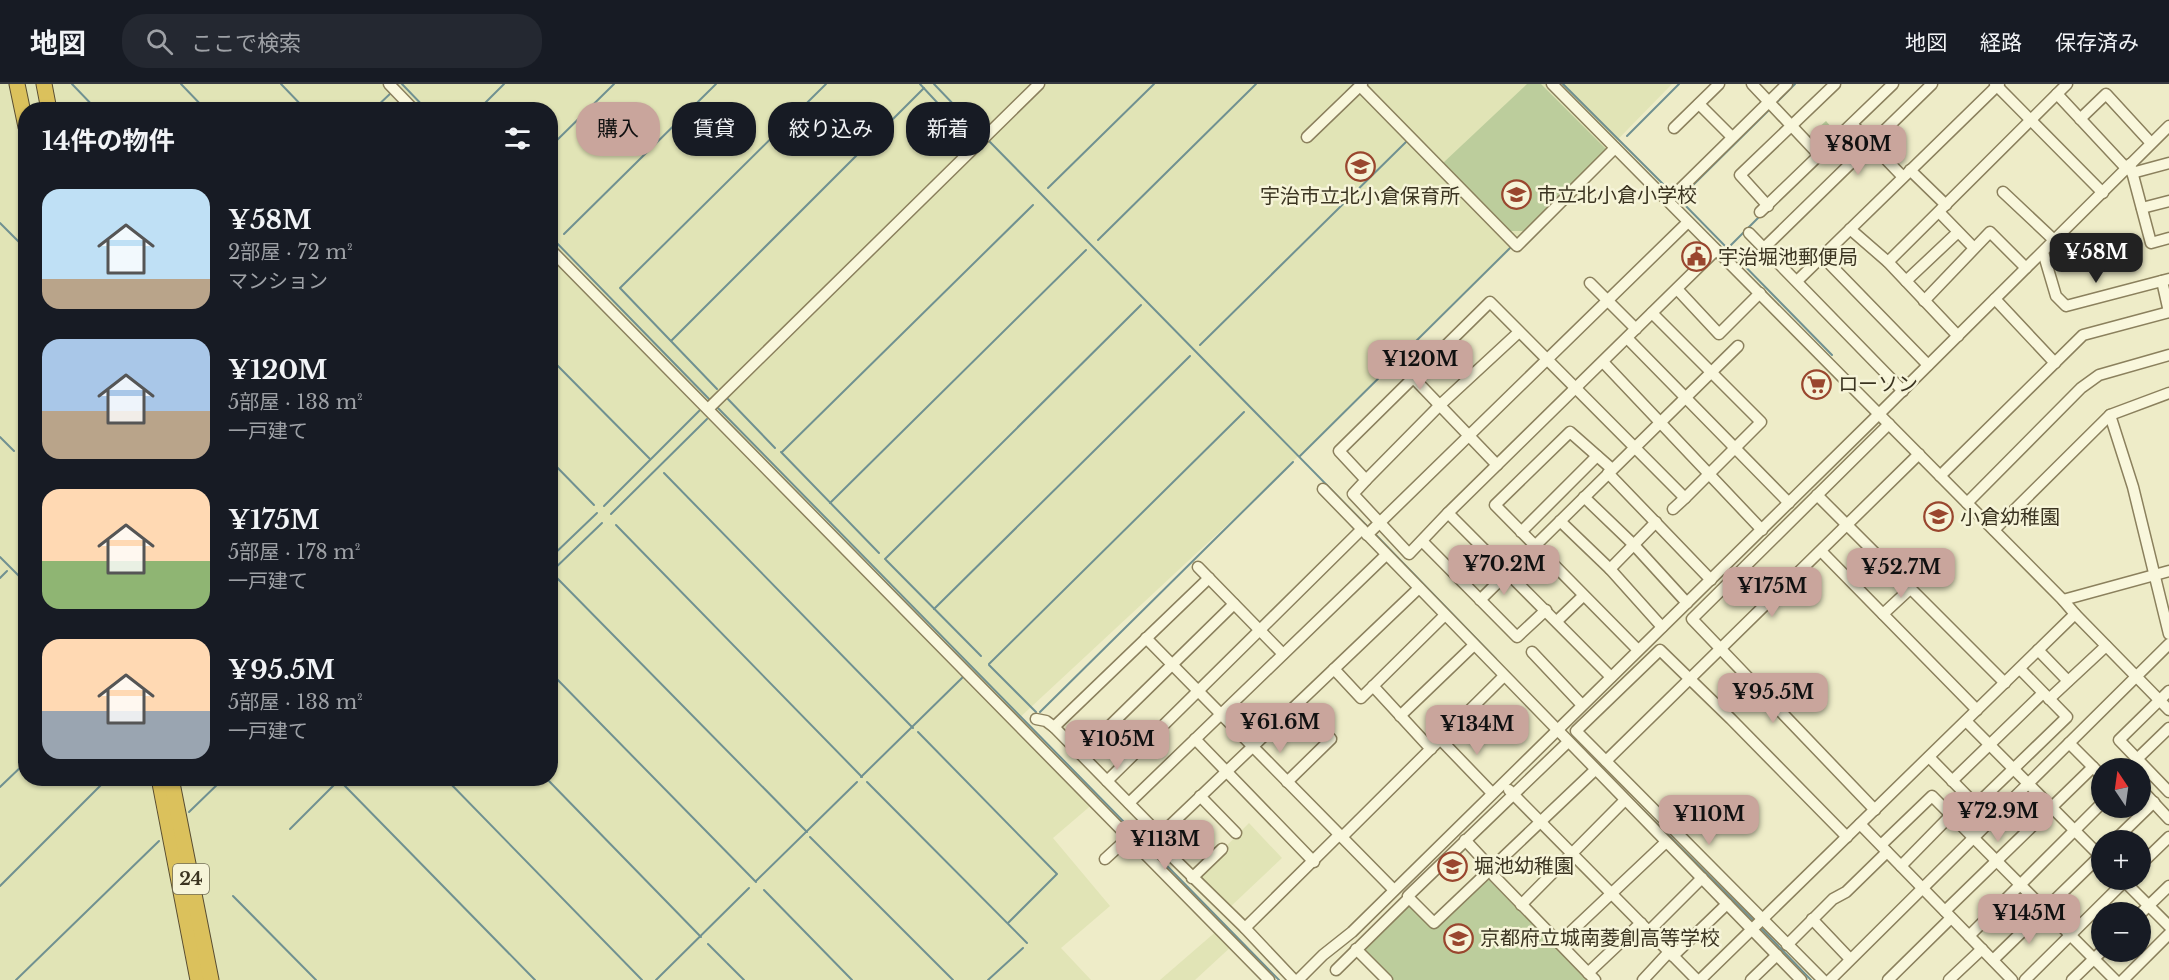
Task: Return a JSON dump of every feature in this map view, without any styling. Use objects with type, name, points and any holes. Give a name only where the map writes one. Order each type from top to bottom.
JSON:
[{"type":"highway","points":[[17,84],[21,102]]},
{"type":"highway","points":[[44,84],[47,102]]},
{"type":"highway","name":"24","points":[[161,786],[192,914],[211,980]]},
{"type":"highway","name":"24","points":[[172,786],[192,914],[198,980]]},
{"type":"street","points":[[389,84],[406,102]]},
{"type":"street","points":[[712,405],[1038,84]]},
{"type":"street","points":[[1552,84],[1567,90],[1615,148],[1671,197],[1688,222],[1880,414],[2169,710]]},
{"type":"street","points":[[1674,128],[1719,84]]},
{"type":"street","points":[[1752,84],[1819,155]]},
{"type":"street","points":[[1671,197],[1787,84]]},
{"type":"street","points":[[1835,84],[1740,175],[1764,209],[1893,84]]},
{"type":"street","points":[[1876,84],[1885,93]]},
{"type":"street","points":[[1764,248],[1932,84]]},
{"type":"street","points":[[1888,262],[2067,84]]},
{"type":"street","points":[[1307,137],[1361,85],[1517,246],[1615,148]]},
{"type":"street","points":[[1797,281],[1997,85],[2103,193]]},
{"type":"street","points":[[2057,94],[2129,168],[2151,243],[2169,238]]},
{"type":"street","points":[[2080,119],[2106,94],[2151,143]]},
{"type":"street","points":[[1699,104],[1732,137]]},
{"type":"street","points":[[1852,124],[1870,144],[1907,174],[1942,208],[1958,233],[1974,249]]},
{"type":"street","points":[[1158,843],[1296,980],[1352,932],[1880,414],[2169,126]]},
{"type":"street","points":[[2129,168],[2169,163]]},
{"type":"street","points":[[2003,192],[2054,240]]},
{"type":"street","points":[[2142,208],[2169,201]]},
{"type":"street","points":[[1107,781],[1260,630],[1365,532],[1380,523],[1688,222]]},
{"type":"street","points":[[1850,229],[1888,262],[1958,336]]},
{"type":"street","points":[[1924,301],[1990,232],[2026,268]]},
{"type":"street","points":[[1749,233],[1903,391]]},
{"type":"street","points":[[1906,281],[1958,233]]},
{"type":"street","points":[[1519,332],[1440,405],[1353,494],[1409,555],[1497,465],[1716,250]]},
{"type":"street","points":[[1940,476],[2083,335],[2169,312],[2166,280],[2066,306],[2056,296],[2043,252]]},
{"type":"street","points":[[1822,256],[1928,365]]},
{"type":"street","points":[[558,257],[767,460],[1269,980]]},
{"type":"street","points":[[1590,283],[1636,329]]},
{"type":"street","points":[[1677,289],[1719,334],[1760,293]]},
{"type":"street","points":[[1995,299],[2055,363]]},
{"type":"street","points":[[1366,480],[1339,451],[1490,302],[1685,498]]},
{"type":"street","points":[[1652,313],[1761,422],[1673,509]]},
{"type":"street","points":[[1627,338],[1789,503]]},
{"type":"street","points":[[1480,600],[1709,372],[1738,346]]},
{"type":"street","points":[[1967,503],[2081,388],[2099,375],[2169,355]]},
{"type":"street","points":[[1603,362],[1762,530]]},
{"type":"street","points":[[1401,365],[1497,465]]},
{"type":"street","points":[[1994,530],[2110,415],[2169,393]]},
{"type":"street","points":[[2110,415],[2133,487],[2169,634]]},
{"type":"street","points":[[1875,810],[1692,619],[1889,424]]},
{"type":"street","points":[[1638,650],[1495,505],[1570,432],[1597,456],[1711,580]]},
{"type":"street","points":[[1606,761],[1919,454]]},
{"type":"street","points":[[1521,532],[1597,456]]},
{"type":"street","points":[[1323,489],[1799,979]]},
{"type":"street","points":[[1817,495],[2005,683]]},
{"type":"street","points":[[1584,497],[1634,545],[1687,603]]},
{"type":"street","points":[[1449,513],[1611,676]]},
{"type":"street","points":[[1560,521],[1610,569],[1662,627]]},
{"type":"street","points":[[1610,569],[1656,522]]},
{"type":"street","points":[[1422,541],[1517,637],[1546,610]]},
{"type":"street","points":[[1821,551],[1977,710]]},
{"type":"street","points":[[1129,803],[1386,555]]},
{"type":"street","points":[[1198,567],[1283,654]]},
{"type":"street","points":[[2063,600],[2169,571]]},
{"type":"street","points":[[1054,727],[1209,578]]},
{"type":"street","points":[[1036,719],[1046,721],[1054,727],[1160,835],[1419,588]]},
{"type":"street","points":[[1883,614],[1911,588]]},
{"type":"street","points":[[1557,621],[1583,596]]},
{"type":"street","points":[[1081,754],[1234,604]]},
{"type":"street","points":[[1503,783],[1698,980],[2075,614]]},
{"type":"street","points":[[1334,669],[1361,698],[1445,615]]},
{"type":"street","points":[[1146,638],[1394,890]]},
{"type":"street","points":[[1830,980],[2169,644]]},
{"type":"street","points":[[1400,716],[1474,645]]},
{"type":"street","points":[[1952,781],[1989,745],[2046,696],[2068,681],[2106,646]]},
{"type":"street","points":[[1823,980],[1576,731],[1660,650],[1846,837]]},
{"type":"street","points":[[2038,650],[2068,681]]},
{"type":"street","points":[[1532,652],[1582,705]]},
{"type":"street","points":[[1929,757],[1976,805],[2067,717],[2019,669]]},
{"type":"street","points":[[1245,928],[1504,676]]},
{"type":"street","points":[[1373,686],[1431,749]]},
{"type":"street","points":[[2136,758],[2118,740],[2169,691]]},
{"type":"street","points":[[1287,782],[1331,739],[1298,704]]},
{"type":"street","points":[[1966,721],[2091,847]]},
{"type":"street","points":[[2138,758],[2169,728]]},
{"type":"street","points":[[1195,739],[1314,862]]},
{"type":"street","points":[[1440,739],[1492,793]]},
{"type":"street","points":[[1336,970],[1465,840],[1568,742]]},
{"type":"street","points":[[2069,743],[2091,766]]},
{"type":"street","points":[[1409,898],[1434,923],[1595,770]]},
{"type":"street","points":[[2151,773],[2169,791]]},
{"type":"street","points":[[1888,980],[1997,861],[2052,808],[2091,777]]},
{"type":"street","points":[[1200,796],[1236,833]]},
{"type":"street","points":[[1787,945],[1833,899],[1846,892],[1932,796],[2070,935],[2091,950]]},
{"type":"street","points":[[2151,799],[2169,819]]},
{"type":"street","points":[[1521,905],[1625,800]]},
{"type":"street","points":[[2125,830],[2154,802]]},
{"type":"street","points":[[1969,936],[2091,814]]},
{"type":"street","points":[[1900,866],[1951,815]]},
{"type":"street","points":[[1860,824],[1982,949],[2006,978]]},
{"type":"street","points":[[1105,859],[1129,837]]},
{"type":"street","points":[[2151,854],[2169,837]]},
{"type":"street","points":[[1465,840],[1491,868],[1494,876],[1592,977],[1702,878]]},
{"type":"street","points":[[1559,943],[1666,842]]},
{"type":"street","points":[[1179,885],[1222,849]]},
{"type":"street","points":[[1422,863],[1433,873]]},
{"type":"street","points":[[1992,960],[2091,865]]},
{"type":"street","points":[[2025,980],[2114,890]]},
{"type":"street","points":[[2151,905],[2167,892]]},
{"type":"street","points":[[1643,980],[1727,904]]},
{"type":"street","points":[[2151,914],[2169,927]]},
{"type":"street","points":[[1812,919],[1850,959]]},
{"type":"street","points":[[2123,980],[2169,934]]},
{"type":"street","points":[[1356,949],[1387,980]]},
{"type":"street","points":[[1949,980],[1982,949]]},
{"type":"street","points":[[1751,980],[1777,955]]},
{"type":"street","points":[[2072,980],[2091,962]]},
{"type":"street","points":[[2103,962],[2115,980]]},
{"type":"green space","points":[[0,84],[1672,84],[1503,257],[1242,511],[1016,721],[1095,802],[1053,838],[1110,906],[1061,948],[1091,980],[0,980]]},
{"type":"green space","name":"市立北小倉小学校","points":[[1527,84],[1541,84],[1606,149],[1523,231],[1507,231],[1443,163]]},
{"type":"green space","points":[[1826,121],[1837,134],[1823,145],[1817,145],[1809,136]]},
{"type":"green space","points":[[1249,823],[1282,858],[1228,909],[1195,878]]},
{"type":"green space","name":"京都府立城南菱創高等学校","points":[[1487,878],[1588,980],[1391,980],[1362,948],[1408,904],[1411,904],[1434,927]]},
{"type":"green space","points":[[1219,929],[1234,944],[1195,980],[1160,980]]},
{"type":"waterway","points":[[72,84],[89,102]]},
{"type":"waterway","points":[[181,84],[198,102]]},
{"type":"waterway","points":[[281,84],[298,102]]},
{"type":"waterway","points":[[402,84],[419,102]]},
{"type":"waterway","points":[[486,102],[504,84]]},
{"type":"waterway","points":[[558,139],[614,84]]},
{"type":"waterway","points":[[564,234],[716,84]]},
{"type":"waterway","points":[[717,389],[620,288],[826,84]]},
{"type":"waterway","points":[[920,84],[937,102]]},
{"type":"waterway","points":[[934,84],[951,102]]},
{"type":"waterway","points":[[1048,188],[1154,84]]},
{"type":"waterway","points":[[1098,240],[1256,84]]},
{"type":"waterway","points":[[1346,92],[1354,84]]},
{"type":"waterway","points":[[1563,84],[1671,192]]},
{"type":"waterway","points":[[1627,136],[1679,84]]},
{"type":"waterway","points":[[1776,103],[1795,84]]},
{"type":"waterway","points":[[671,341],[924,88]]},
{"type":"waterway","points":[[381,102],[392,92]]},
{"type":"waterway","points":[[1685,193],[1770,109]]},
{"type":"waterway","points":[[1200,345],[1407,141]]},
{"type":"waterway","points":[[990,142],[1369,528]]},
{"type":"waterway","points":[[1678,198],[1832,355]]},
{"type":"waterway","points":[[782,452],[1033,205]]},
{"type":"waterway","points":[[1731,245],[1760,216]]},
{"type":"waterway","points":[[0,223],[18,241]]},
{"type":"waterway","points":[[558,244],[712,402]]},
{"type":"waterway","points":[[1300,456],[1511,247]]},
{"type":"waterway","points":[[830,503],[1086,250]]},
{"type":"waterway","points":[[885,559],[1141,305]]},
{"type":"waterway","points":[[934,609],[1190,356]]},
{"type":"waterway","points":[[558,366],[650,459]]},
{"type":"waterway","points":[[725,396],[775,448]]},
{"type":"waterway","points":[[716,406],[1279,980]]},
{"type":"waterway","points":[[604,506],[701,409]]},
{"type":"waterway","points":[[989,664],[1244,412]]},
{"type":"waterway","points":[[611,514],[707,419]]},
{"type":"waterway","points":[[0,437],[14,451]]},
{"type":"waterway","points":[[781,452],[879,553]]},
{"type":"waterway","points":[[1040,712],[1293,462]]},
{"type":"waterway","points":[[558,468],[594,505]]},
{"type":"waterway","points":[[664,473],[913,728]]},
{"type":"waterway","points":[[558,550],[597,513]]},
{"type":"waterway","points":[[558,565],[602,523]]},
{"type":"waterway","points":[[616,525],[862,777]]},
{"type":"waterway","points":[[1375,534],[1496,659]]},
{"type":"waterway","points":[[0,557],[18,575]]},
{"type":"waterway","points":[[886,560],[981,656]]},
{"type":"waterway","points":[[0,578],[7,571]]},
{"type":"waterway","points":[[558,579],[807,832]]},
{"type":"waterway","points":[[989,665],[1036,712]]},
{"type":"waterway","points":[[861,777],[964,676]]},
{"type":"waterway","points":[[558,680],[756,882]]},
{"type":"waterway","points":[[918,732],[1057,874],[1008,923]]},
{"type":"waterway","points":[[0,787],[18,770]]},
{"type":"waterway","points":[[756,881],[857,782]]},
{"type":"waterway","points":[[867,782],[1027,943]]},
{"type":"waterway","points":[[0,886],[100,786]]},
{"type":"waterway","points":[[189,812],[216,786]]},
{"type":"waterway","points":[[290,829],[333,786]]},
{"type":"waterway","points":[[345,786],[535,980]]},
{"type":"waterway","points":[[453,786],[642,980]]},
{"type":"waterway","points":[[554,786],[701,937]]},
{"type":"waterway","points":[[1638,805],[1755,922]]},
{"type":"waterway","points":[[810,837],[953,980]]},
{"type":"waterway","points":[[16,980],[159,841]]},
{"type":"waterway","points":[[656,980],[749,888]]},
{"type":"waterway","points":[[764,890],[852,980]]},
{"type":"waterway","points":[[233,896],[316,980]]},
{"type":"waterway","points":[[1759,926],[1811,980]]},
{"type":"waterway","points":[[708,944],[744,980]]},
{"type":"waterway","points":[[988,980],[1023,948]]},
{"type":"place","name":"宇治市立北小倉保育所","points":[[1360,166]]},
{"type":"place","name":"市立北小倉小学校","points":[[1516,195]]},
{"type":"place","name":"宇治堀池郵便局","points":[[1697,257]]},
{"type":"place","name":"ローソン","points":[[1817,384]]},
{"type":"place","name":"小倉幼稚園","points":[[1939,517]]},
{"type":"place","name":"堀池幼稚園","points":[[1453,866]]},
{"type":"place","name":"京都府立城南菱創高等学校","points":[[1459,938]]}]
